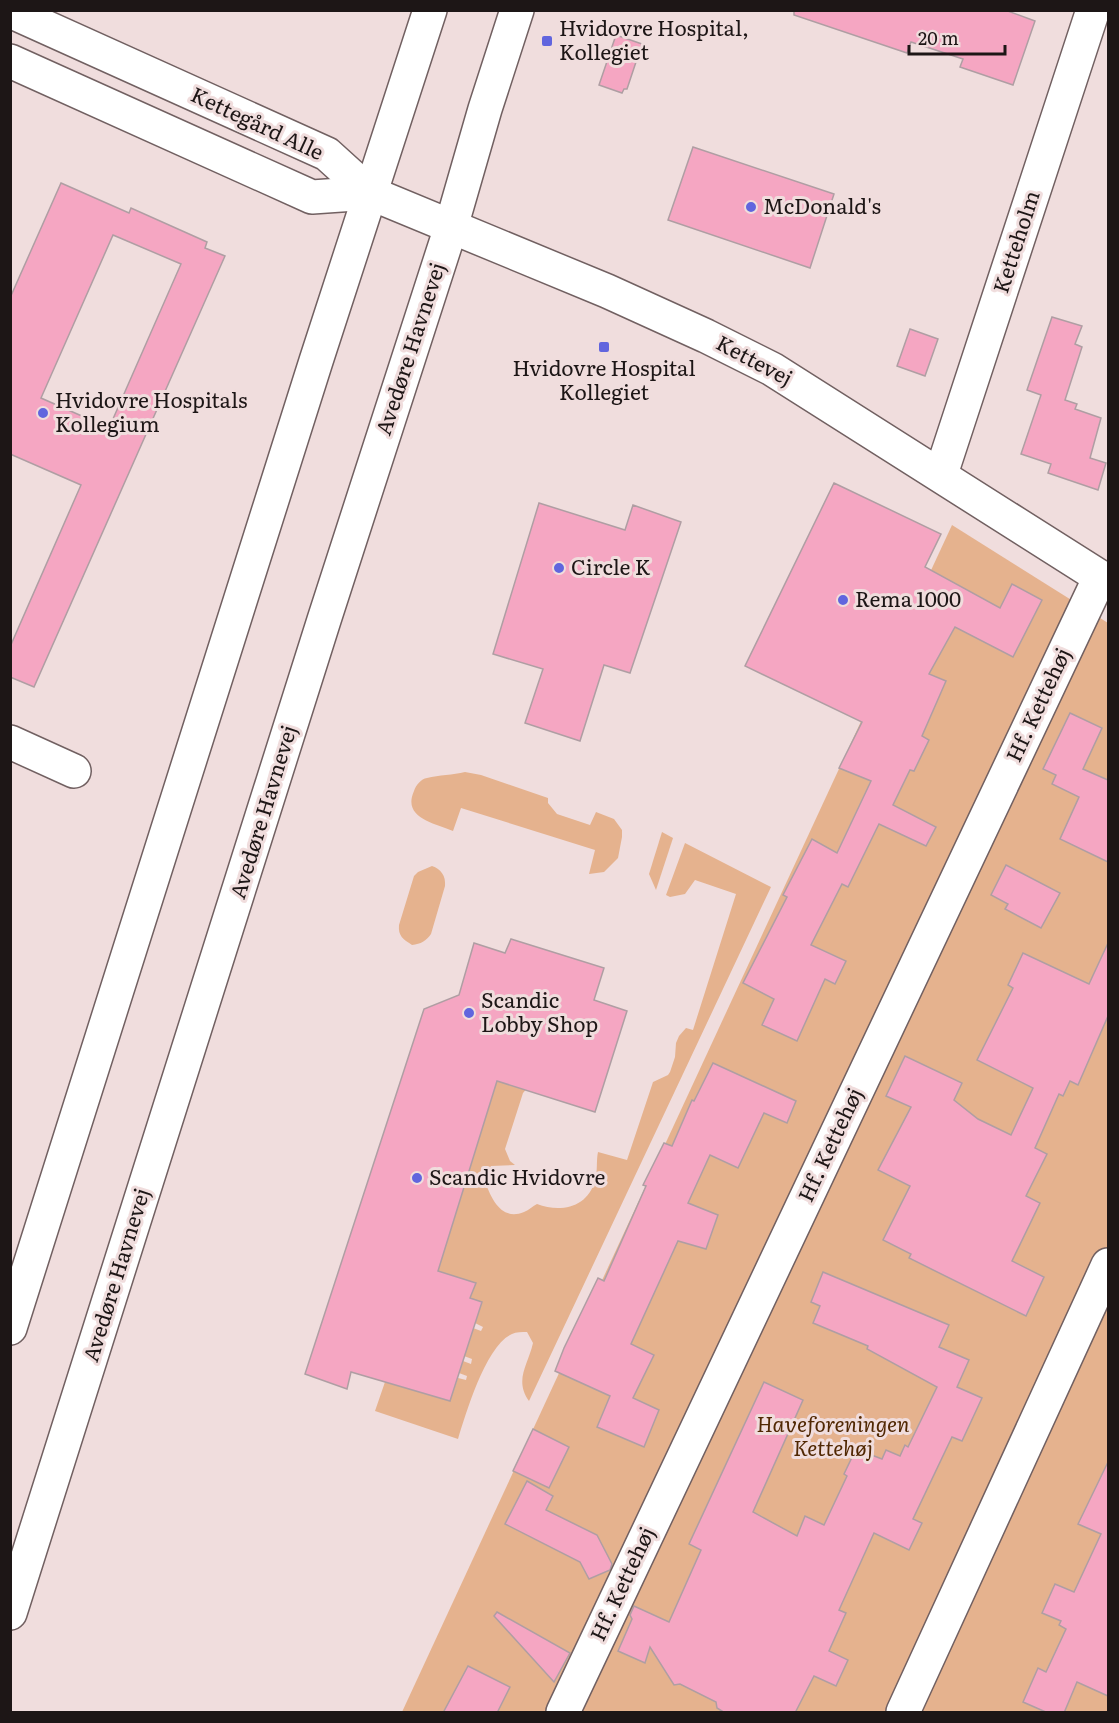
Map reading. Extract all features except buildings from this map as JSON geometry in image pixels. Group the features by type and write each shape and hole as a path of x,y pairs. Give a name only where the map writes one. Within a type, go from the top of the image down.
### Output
{"street":[{"path":"10,1328 305,395 430,10"},
{"name":"Avedøre Havnevej","path":"10,1613 324,620 451,227 517,10"},
{"name":"Ketteholm","path":"941,474 1094,10"},
{"name":"Kettegård Alle","path":"10,11 327,154 370,193"},
{"name":"Kettegård Alle","path":"10,62 312,197 370,193"},
{"name":"Kettevej","path":"370,193 607,291 762,364 941,474 1104,579"},
{"name":"Hf. Kettehøj","path":"562,1713 1104,579"},
{"path":"10,742 74,771"},
{"path":"903,1713 1108,1265"}],"green space":[{"name":"Haveforeningen Kettehøj","path":"952,525 1108,623 1108,1712 402,1712"},
{"path":"465,772 481,775 548,798 548,803 557,814 590,825 596,812 614,819 622,830 618,858 604,872 589,874 595,850 461,808 453,831 429,822 412,808 411,800 421,781"},
{"path":"662,832 673,838 656,890 649,874"},
{"path":"685,843 771,887 529,1401 522,1379 533,1343 527,1332 521,1332 512,1334 494,1351 478,1381 458,1439 375,1411 385,1382 450,1401 458,1378 466,1380 467,1376 459,1373 463,1361 471,1364 472,1359 464,1356 473,1328 481,1331 483,1327 475,1323 482,1302 470,1298 475,1283 398,1275 508,1045 529,1086 523,1093 505,1149 510,1161 515,1165 491,1166 486,1184 499,1207 510,1214 516,1214 537,1204 555,1208 572,1206 586,1197 591,1189 596,1177 598,1152 627,1160 653,1082 668,1075 675,1057 679,1036 686,1028 693,1030 736,894 695,880 685,894 670,897 666,895"},
{"path":"432,866 442,873 445,886 431,934 423,942 412,945 402,937 399,925 414,876"}],"place":[{"name":"Hvidovre Hospital, Kollegiet","path":"547,41"},
{"name":"McDonald's","path":"751,207"},
{"name":"Hvidovre Hospital Kollegiet","path":"604,347"},
{"name":"Hvidovre Hospitals Kollegium","path":"43,413"},
{"name":"Circle K","path":"559,568"},
{"name":"Rema 1000","path":"843,600"},
{"name":"Scandic Lobby Shop","path":"469,1013"},
{"name":"Scandic Hvidovre","path":"417,1178"}]}
